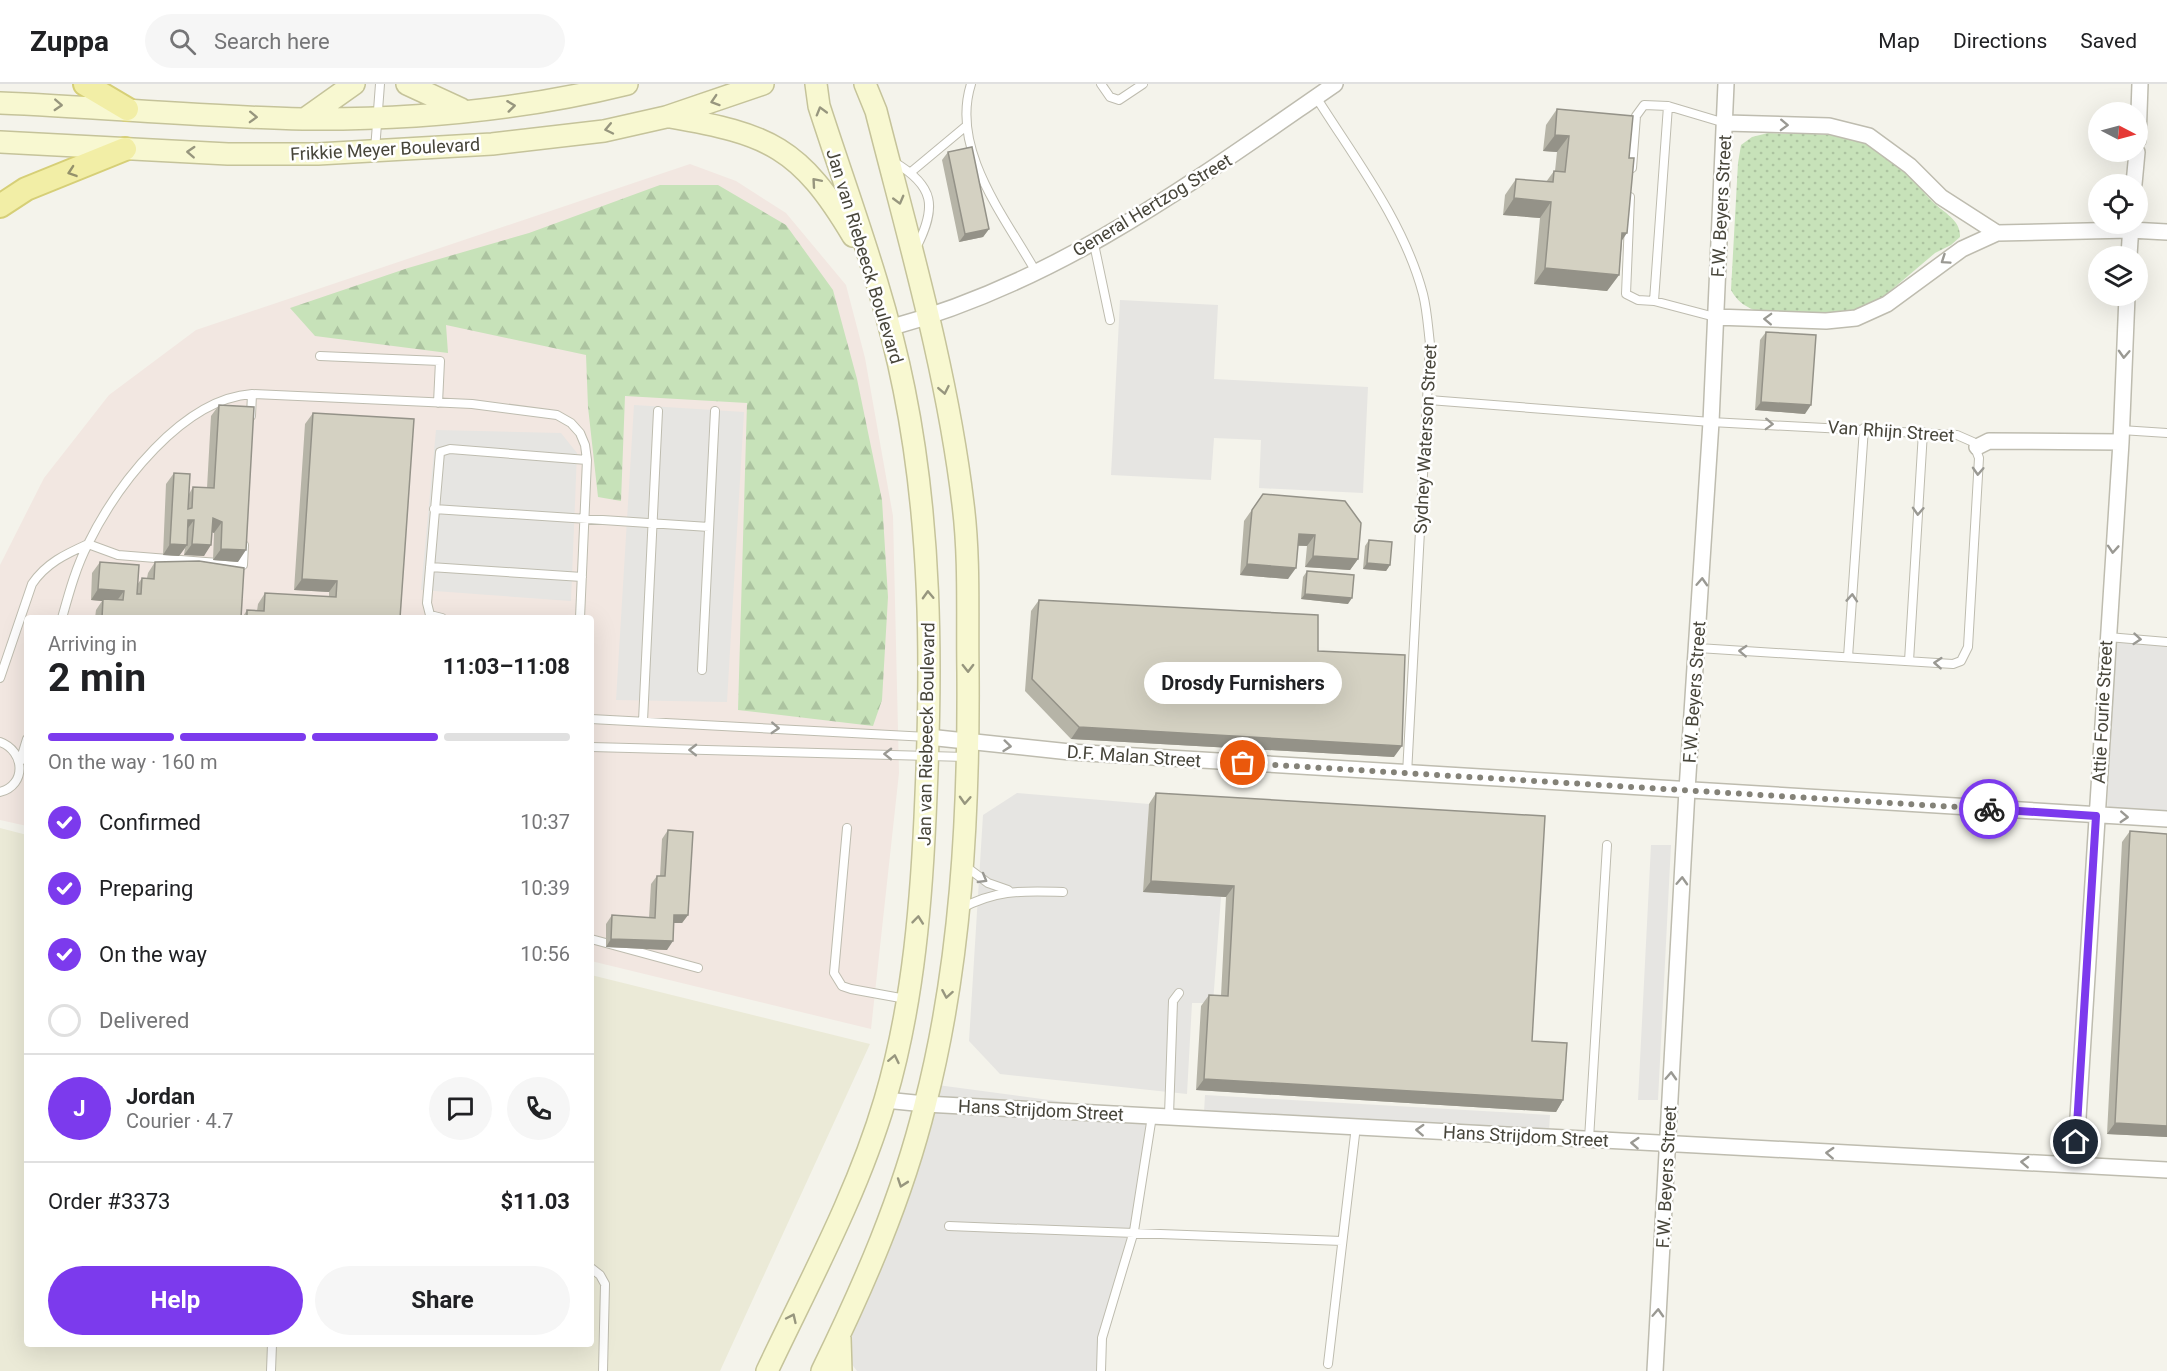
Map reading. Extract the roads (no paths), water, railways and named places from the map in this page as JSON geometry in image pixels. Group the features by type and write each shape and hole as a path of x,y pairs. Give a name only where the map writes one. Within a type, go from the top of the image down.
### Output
{"main road":[{"path":"85,84 127,109"},
{"path":"0,206 26,189 126,149"}],"street":[{"path":"306,119 354,84"},
{"path":"407,84 466,111"},
{"name":"Frikkie Meyer Boulevard","path":"0,103 306,119 376,117 466,111 581,96 627,84"},
{"name":"Frikkie Meyer Boulevard","path":"0,142 228,154 375,151 557,138 604,131 666,117 763,84"},
{"name":"Jan van Riebeeck Boulevard","path":"767,1371 843,1211 885,1100 906,999 918,921 928,746 928,610 924,527 908,409 890,328 819,106 816,84"},
{"path":"822,1371 878,1250 903,1180 925,1104 948,987 958,910 968,749 964,507 951,421 930,317 876,111 865,84"},
{"path":"876,111 879,84"},
{"name":"General Hertzog Street","path":"890,328 930,317 1036,272 1094,244 1229,160 1335,84"},
{"name":"F.W. Beyers Street","path":"1655,1371 1687,790 1711,422 1726,84"},
{"path":"2139,102 2140,84"},
{"path":"666,117 739,131 770,142 785,151 823,190 871,267"},
{"path":"1726,123 1829,126 1869,136 1910,166 1941,197 1997,233"},
{"path":"1715,317 1826,321 1856,318 1887,304 1962,249 1997,233 2088,229"},
{"path":"2148,229 2167,232"},
{"name":"Attie Fourie Street","path":"2075,1165 2106,637 2121,436 2127,306"},
{"path":"1977,447 1989,441 2121,436"},
{"name":"D.F. Malan Street","path":"928,746 1070,752 2167,819"},
{"name":"Hans Strijdom Street","path":"885,1100 1667,1145 2167,1170"},
{"path":"840,1335 841,1371"}],"lane":[{"path":"375,151 380,84"},
{"path":"971,84 965,103 965,127 972,153 986,186 1036,272"},
{"path":"1101,84 1110,97 1119,100 1143,84"},
{"name":"Sydney Waterson Street","path":"1316,98 1378,194 1412,262 1423,295 1431,344 1407,774"},
{"path":"1632,173 1636,116 1639,108 1650,104 1668,106 1726,123"},
{"path":"1654,301 1668,106"},
{"path":"911,172 965,127"},
{"path":"888,158 911,172 928,194 931,210 926,228 913,253"},
{"path":"1631,185 1624,288 1631,298 1654,301 1715,317"},
{"path":"1094,244 1110,320"},
{"path":"320,356 440,361 438,403"},
{"path":"250,428 252,394"},
{"path":"63,615 88,544 117,496 171,433 201,409 219,400 252,394 438,403 557,415 571,423 580,433 587,460 580,615"},
{"name":"Van Rhijn Street","path":"1429,400 1711,422 1923,432 1966,437 1977,447 1979,458 1966,655 1961,661 1953,664 1698,648"},
{"path":"643,721 658,411"},
{"path":"702,670 715,411"},
{"path":"1848,657 1864,428"},
{"path":"1909,661 1923,432"},
{"path":"2121,436 2167,433"},
{"path":"430,615 428,610 430,567 437,459 440,452 444,450 587,460"},
{"path":"434,509 709,527"},
{"path":"0,678 32,584 40,572 55,560 88,544 118,555 243,565 245,531"},
{"path":"430,567 582,577"},
{"path":"2106,637 2167,642"},
{"path":"594,719 643,721 928,746"},
{"path":"0,742 13,749 20,764"},
{"path":"594,747 928,746"},
{"path":"0,792 12,786 17,780 24,750"},
{"path":"847,828 834,973 842,986 906,999"},
{"path":"1589,1139 1607,845"},
{"path":"961,864 988,883 1008,890 1063,892"},
{"path":"958,910 1008,890"},
{"path":"594,940 698,968"},
{"path":"1168,1115 1173,1000 1179,993"},
{"path":"1101,1371 1102,1338 1134,1231 1153,1114"},
{"path":"1328,1364 1356,1126"},
{"path":"949,1226 1134,1231 1342,1241"},
{"path":"594,1270 605,1284 603,1371"},
{"path":"271,1371 272,1347"}],"place":[{"name":"Drosdy Furnishers","path":"1243,763"}]}
